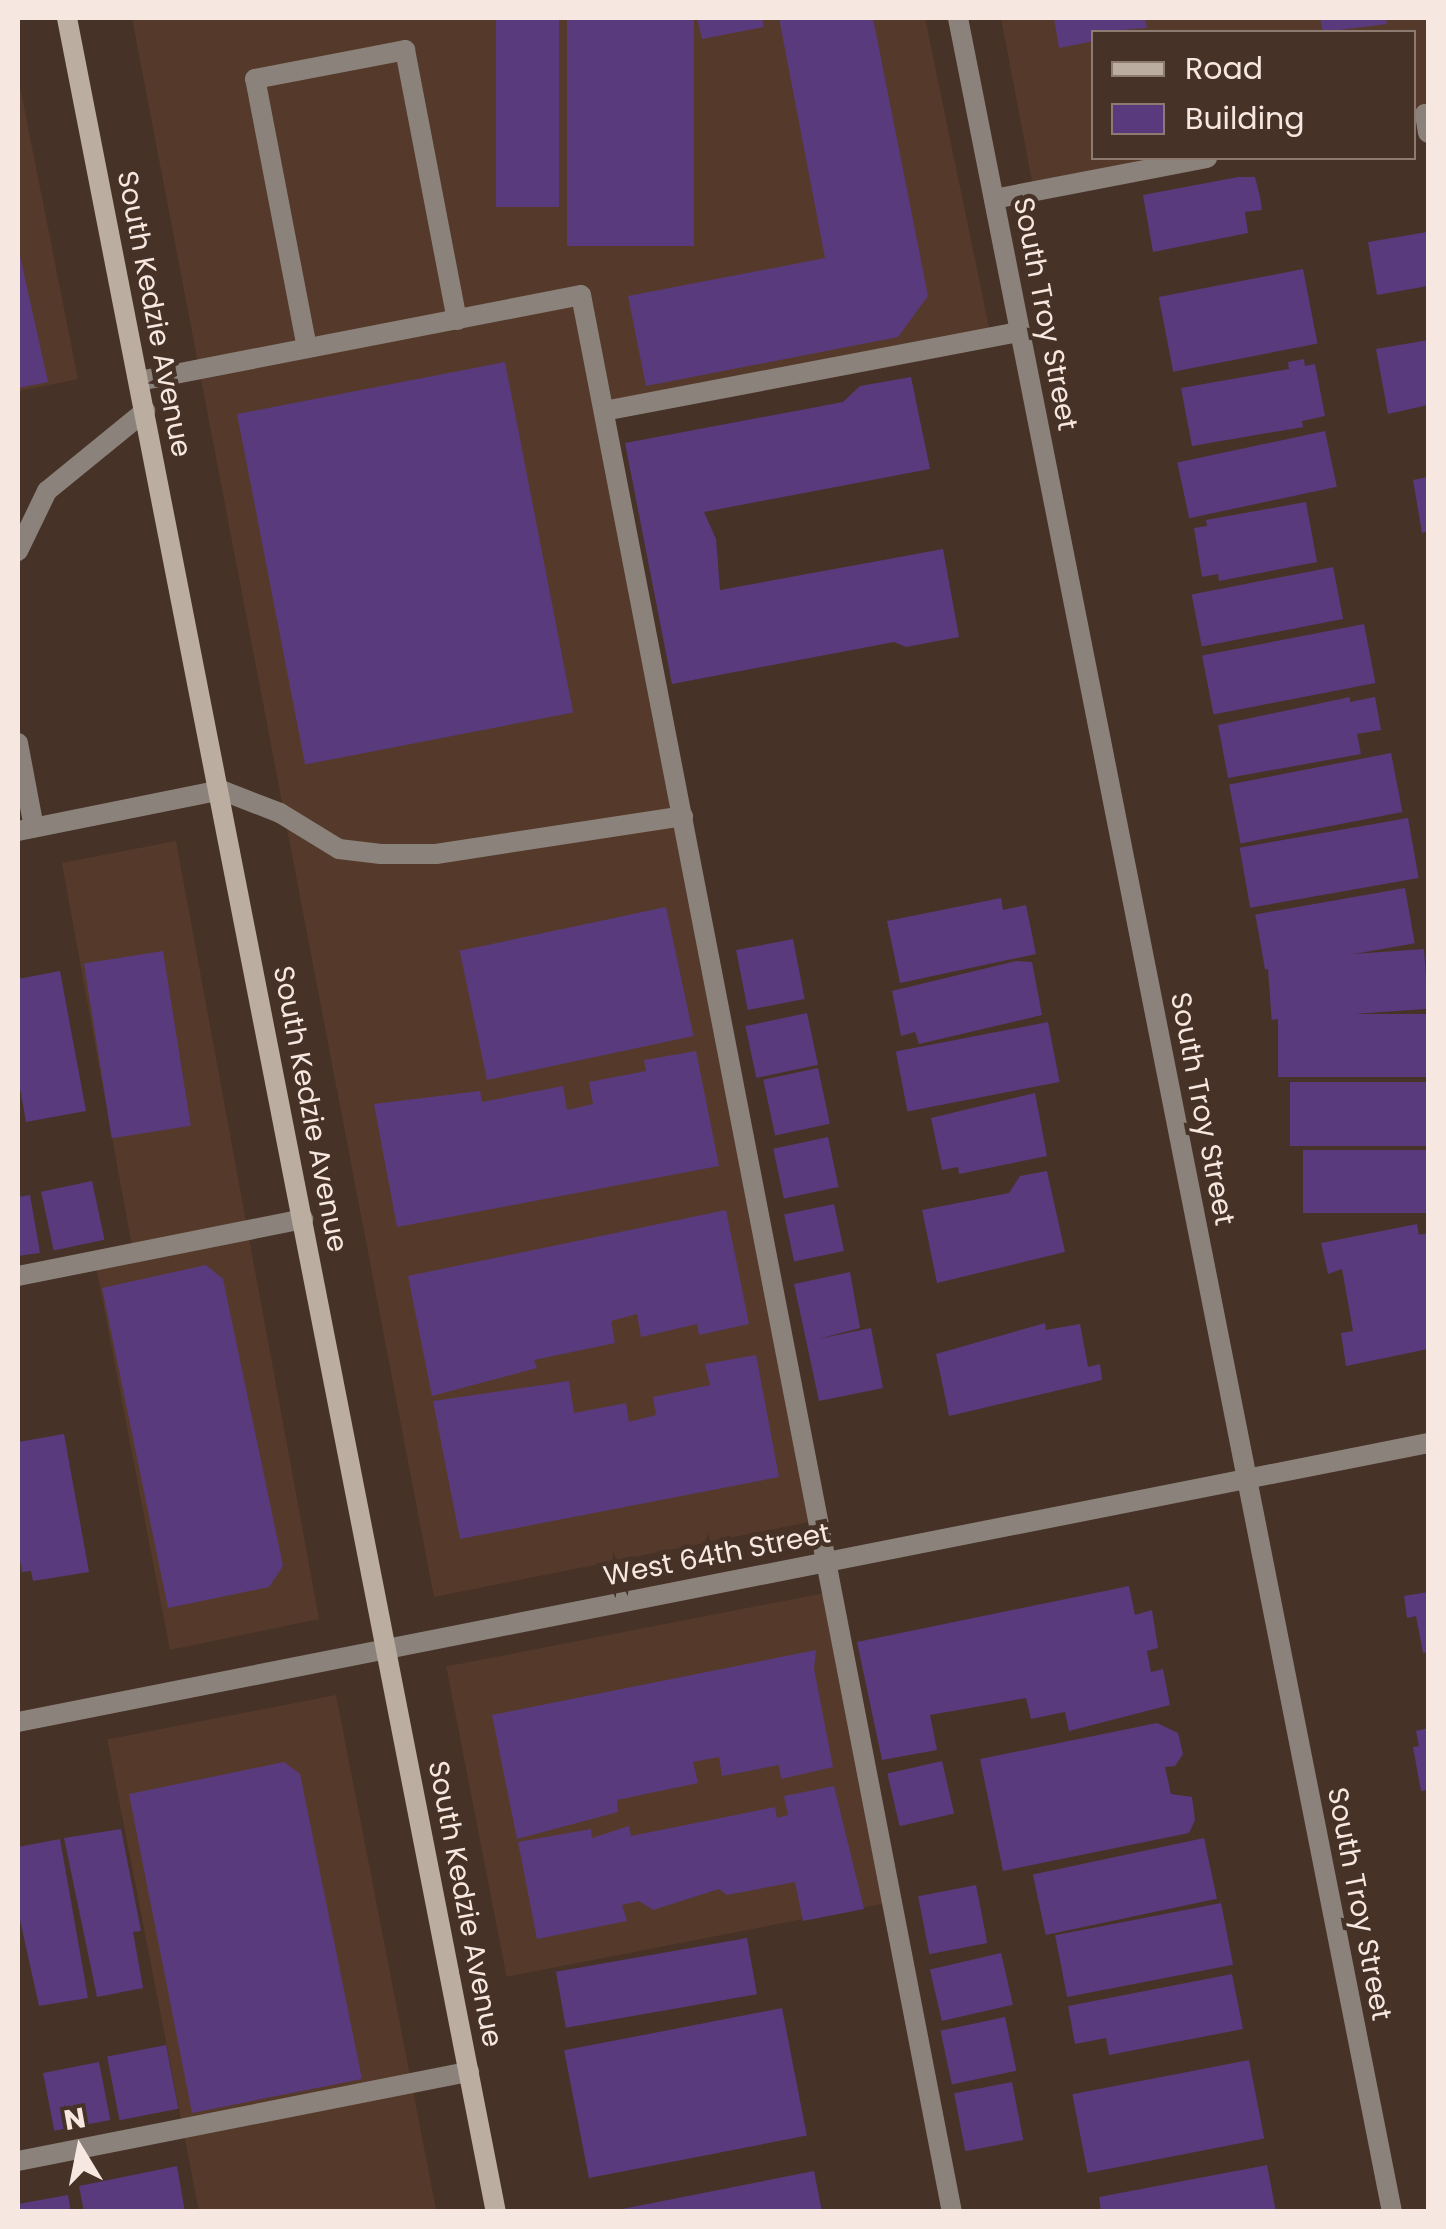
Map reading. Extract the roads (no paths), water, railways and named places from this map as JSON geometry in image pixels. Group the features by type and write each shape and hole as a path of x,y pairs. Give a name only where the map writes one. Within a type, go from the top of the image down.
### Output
{"main road":[{"name":"South Kedzie Avenue","path":"67,18 496,2212"}],"street":[{"name":"South Troy Street","path":"958,18 1392,2212"},
{"path":"307,348 255,79 405,50 457,320"},
{"path":"994,199 1197,160"},
{"path":"139,381 581,295 952,2212"},
{"path":"604,411 1020,332"},
{"path":"18,551 47,491 145,411"},
{"path":"18,742 26,830 220,790 280,813 339,848 381,854 436,854 682,816"},
{"path":"18,1276 304,1219"},
{"name":"West 64th Street","path":"18,1722 1428,1443"},
{"path":"18,2162 469,2072"}]}
